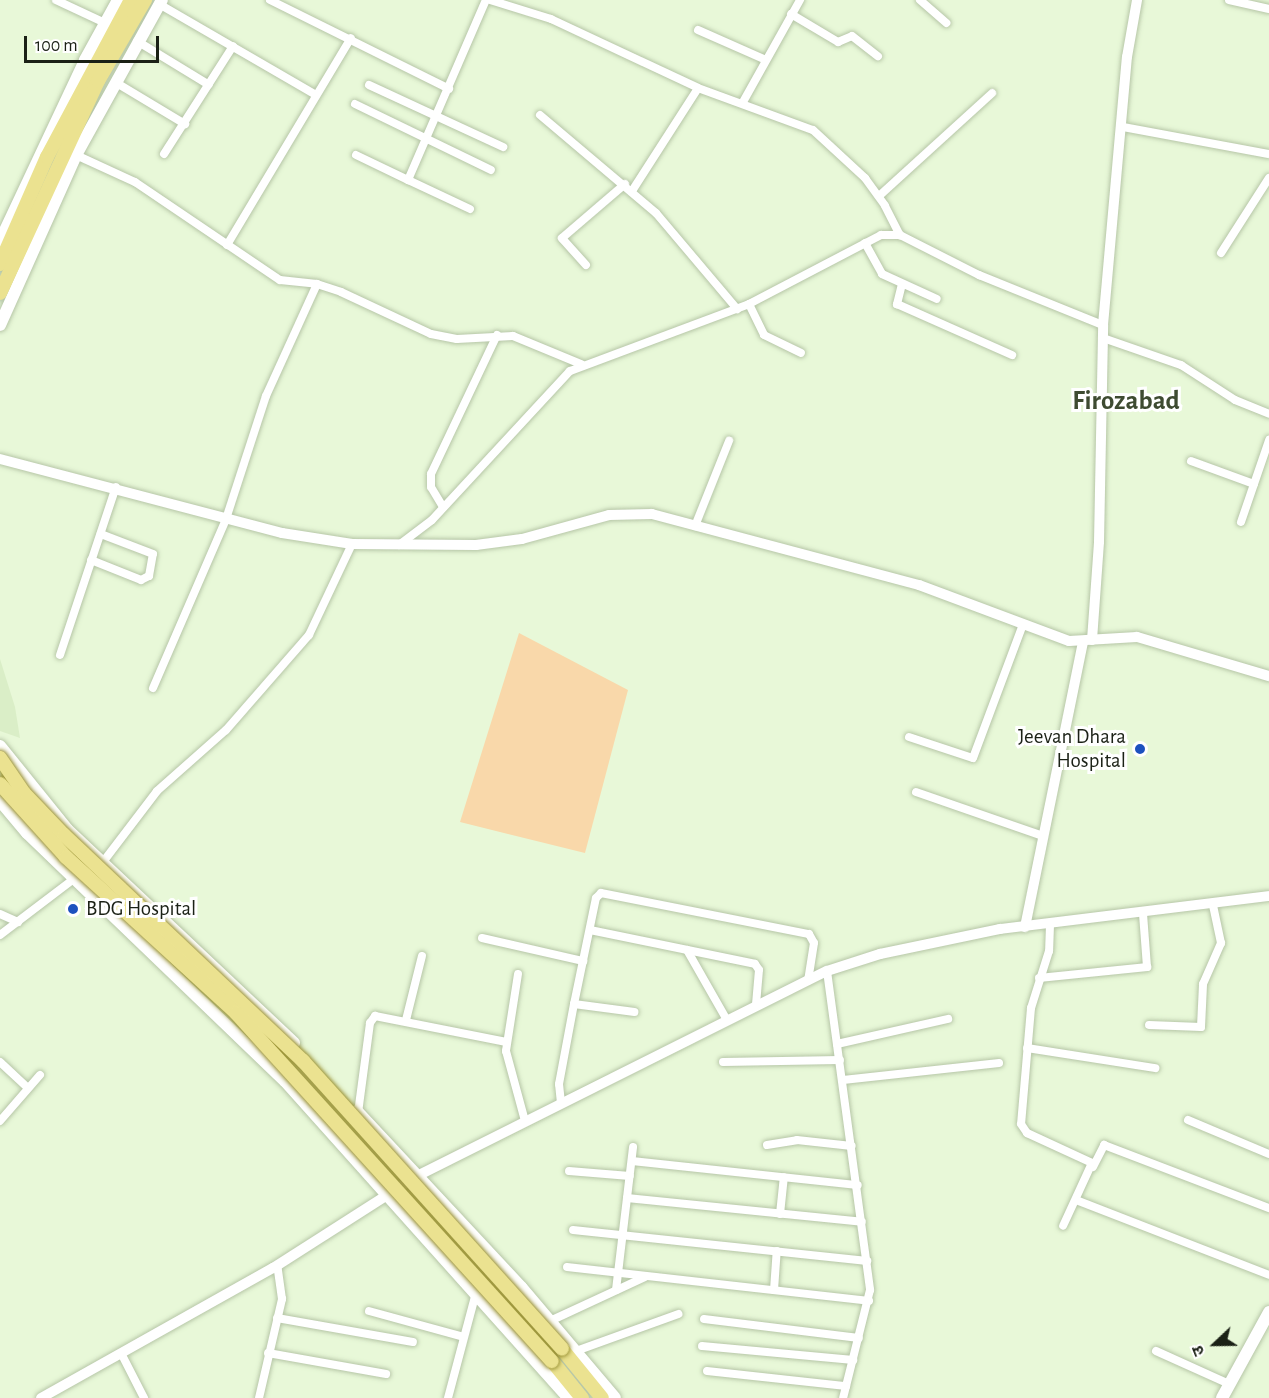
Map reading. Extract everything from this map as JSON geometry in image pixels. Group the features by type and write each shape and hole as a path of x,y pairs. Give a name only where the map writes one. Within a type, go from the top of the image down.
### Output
{"main road":[{"path":"10,245 105,23 118,0"},
{"path":"0,294 10,245 47,157 132,0"},
{"path":"0,264 98,81 145,0"},
{"path":"0,325 76,155 160,2"},
{"path":"0,746 67,829 239,990 417,1176 550,1321 602,1398"},
{"path":"0,758 24,793 64,836 303,1061 615,1398"},
{"path":"0,784 66,857 244,1021 552,1361 582,1398"},
{"path":"1,803 75,878 285,1081 568,1398"},
{"path":"1222,1398 1269,1312"}],"street":[{"path":"56,0 105,23"},
{"path":"270,0 351,38 449,89"},
{"path":"408,180 488,0 564,24 698,88 742,102 819,134 879,196 900,235"},
{"path":"742,102 800,0"},
{"path":"920,0 946,23"},
{"path":"1025,927 1043,836 1088,641 1099,542 1103,325 1123,126 1126,57 1137,0"},
{"path":"1229,0 1269,9"},
{"path":"160,2 316,95"},
{"path":"792,14 838,42 852,36 878,56"},
{"path":"698,30 766,60"},
{"path":"227,245 351,38"},
{"path":"137,41 210,85"},
{"path":"164,154 210,85 232,46"},
{"path":"115,82 185,124"},
{"path":"369,85 503,147"},
{"path":"632,191 698,88"},
{"path":"879,196 992,93"},
{"path":"355,104 491,170"},
{"path":"540,115 625,184 684,244 737,309"},
{"path":"1123,126 1269,154"},
{"path":"76,155 135,182 280,280 317,284 431,334 457,339 497,335 513,336 581,364"},
{"path":"356,155 470,209"},
{"path":"1221,253 1269,178"},
{"path":"586,265 562,238 625,184"},
{"path":"398,545 422,529 562,378 581,364 749,304 881,235 900,235 979,275 1103,325"},
{"path":"865,243 878,269 902,284 937,299"},
{"path":"153,688 226,519 266,396 317,284"},
{"path":"902,284 897,304 1012,355"},
{"path":"749,304 764,335 801,353"},
{"path":"443,507 431,487 431,474 497,335"},
{"path":"1103,338 1181,365 1235,400 1269,414"},
{"path":"1240,522 1269,440"},
{"path":"695,526 729,441"},
{"path":"0,459 116,487 226,519 352,544 503,542 624,512 652,514 883,575 1069,641 1137,637 1269,676"},
{"path":"1191,461 1254,484"},
{"path":"60,656 116,487"},
{"path":"91,560 141,580 149,576 153,554 101,534"},
{"path":"103,862 157,791 226,729 309,635 352,544"},
{"path":"909,737 973,758 1023,624"},
{"path":"916,792 1043,836"},
{"path":"0,935 75,878"},
{"path":"561,1103 559,1084 574,1004 596,898 603,892 808,934 814,943 808,981"},
{"path":"41,1398 277,1265 417,1176 827,971 880,954 978,933 1143,914 1269,896"},
{"path":"1149,1025 1201,1027 1203,984 1221,944 1212,904"},
{"path":"0,914 18,922"},
{"path":"1039,978 1147,968 1143,914"},
{"path":"1050,925 1049,951 1031,1008 1023,1131 1089,1161 1092,1167"},
{"path":"590,930 758,967 756,1006"},
{"path":"482,938 583,961"},
{"path":"687,950 727,1020"},
{"path":"406,1020 422,956"},
{"path":"827,971 858,1185 869,1301 843,1398"},
{"path":"518,974 506,1042 510,1075 525,1121"},
{"path":"574,1004 634,1012"},
{"path":"358,1113 371,1018 380,1015 506,1042"},
{"path":"837,1044 948,1019"},
{"path":"1027,1048 1155,1068"},
{"path":"723,1062 840,1059"},
{"path":"0,1062 28,1088"},
{"path":"843,1080 999,1063"},
{"path":"0,1121 40,1075"},
{"path":"1188,1120 1269,1154"},
{"path":"767,1145 791,1139 852,1146"},
{"path":"1063,1226 1092,1167 1106,1145 1269,1208"},
{"path":"616,1290 633,1147"},
{"path":"632,1161 858,1185"},
{"path":"569,1171 630,1176"},
{"path":"780,1214 784,1177"},
{"path":"627,1198 862,1222"},
{"path":"1076,1200 1269,1275"},
{"path":"573,1230 867,1261"},
{"path":"774,1290 777,1251"},
{"path":"259,1398 282,1293 277,1265"},
{"path":"567,1267 869,1301"},
{"path":"550,1321 648,1276"},
{"path":"448,1398 476,1293"},
{"path":"369,1311 464,1337"},
{"path":"569,1350 678,1314"},
{"path":"277,1318 413,1342"},
{"path":"704,1319 860,1338"},
{"path":"702,1346 853,1360"},
{"path":"1156,1351 1230,1384"},
{"path":"122,1353 144,1398"},
{"path":"268,1353 386,1374"},
{"path":"707,1371 846,1386"}],"shaded area":[{"path":"519,633 628,690 585,853 460,822"},
{"path":"0,659 15,707 20,738 0,731"}],"place":[{"name":"Jeevan Dhara Hospital","path":"1140,749"},
{"name":"BDG Hospital","path":"73,909"}],"district":[{"name":"Firozabad","path":"1126,401"}]}
